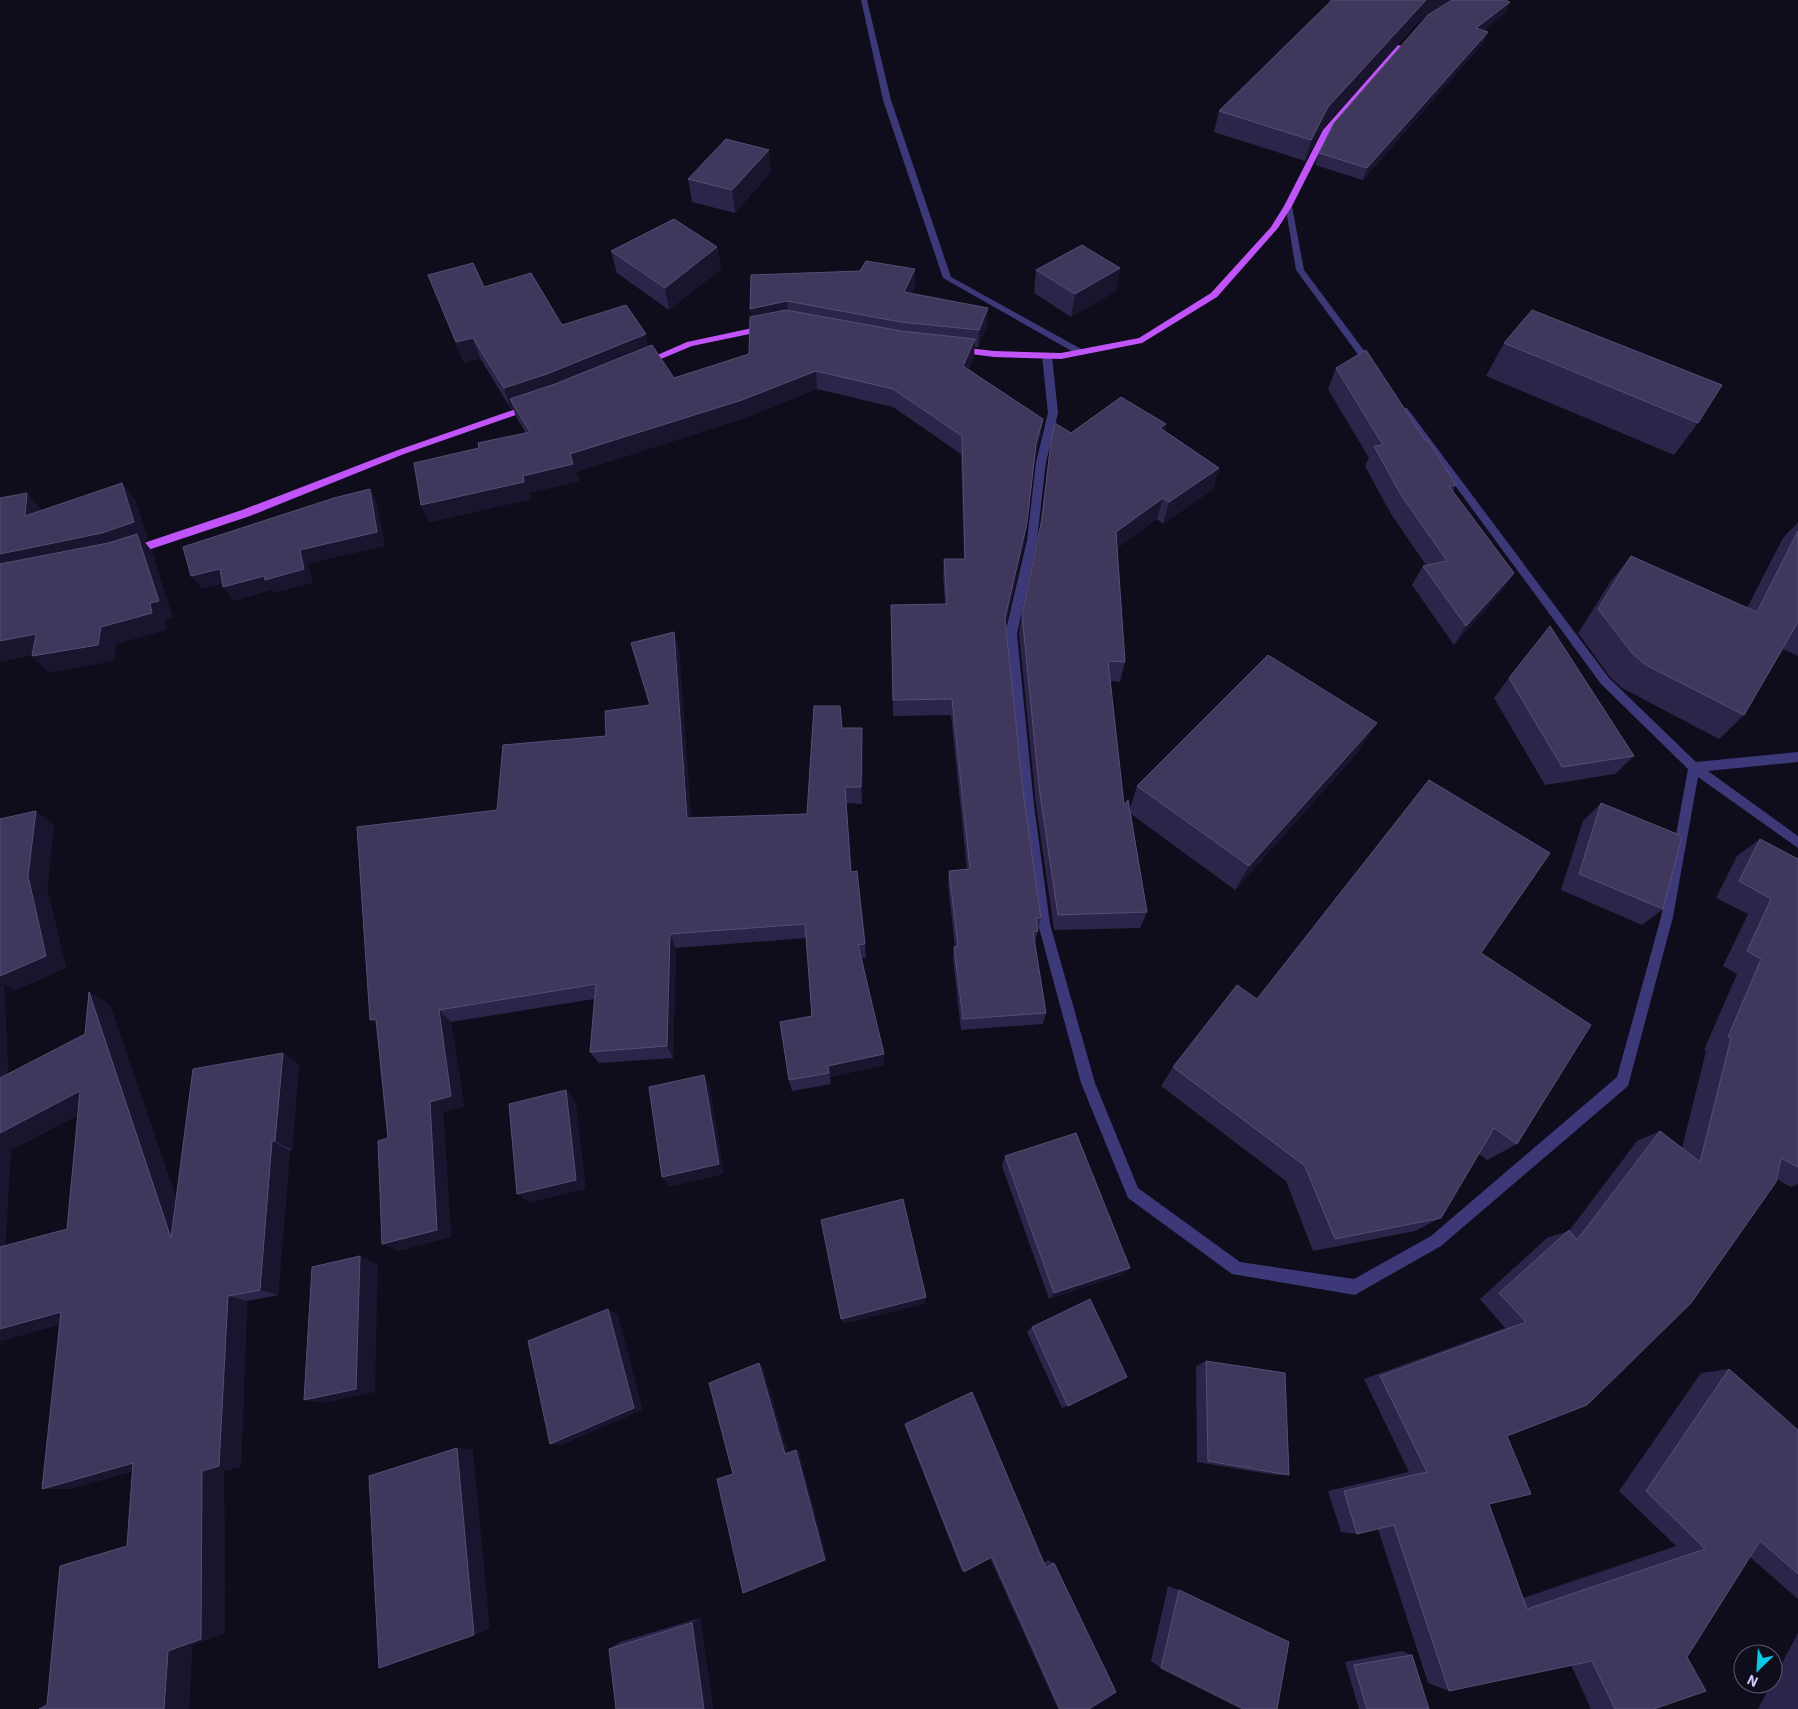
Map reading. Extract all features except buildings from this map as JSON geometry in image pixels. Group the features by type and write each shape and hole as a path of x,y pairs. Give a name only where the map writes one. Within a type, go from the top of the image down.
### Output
{"main road":[{"path":"948,349 994,354 1060,356 1142,340 1214,295 1274,228 1288,206 1326,132 1409,38"},
{"path":"637,366 690,344 779,325"},
{"path":"127,553 246,513 401,452 539,404"}],"street":[{"path":"864,0 887,100 947,278 1080,352"},
{"path":"1288,206 1300,270 1376,372"},
{"path":"1047,356 1053,413 1041,462 1032,540 1010,634 1028,805 1044,924 1088,1083 1133,1193 1236,1268 1355,1287 1436,1241 1623,1081 1667,917 1694,767"},
{"path":"1400,404 1605,681 1694,767 1798,843"},
{"path":"1694,767 1798,757"}]}
